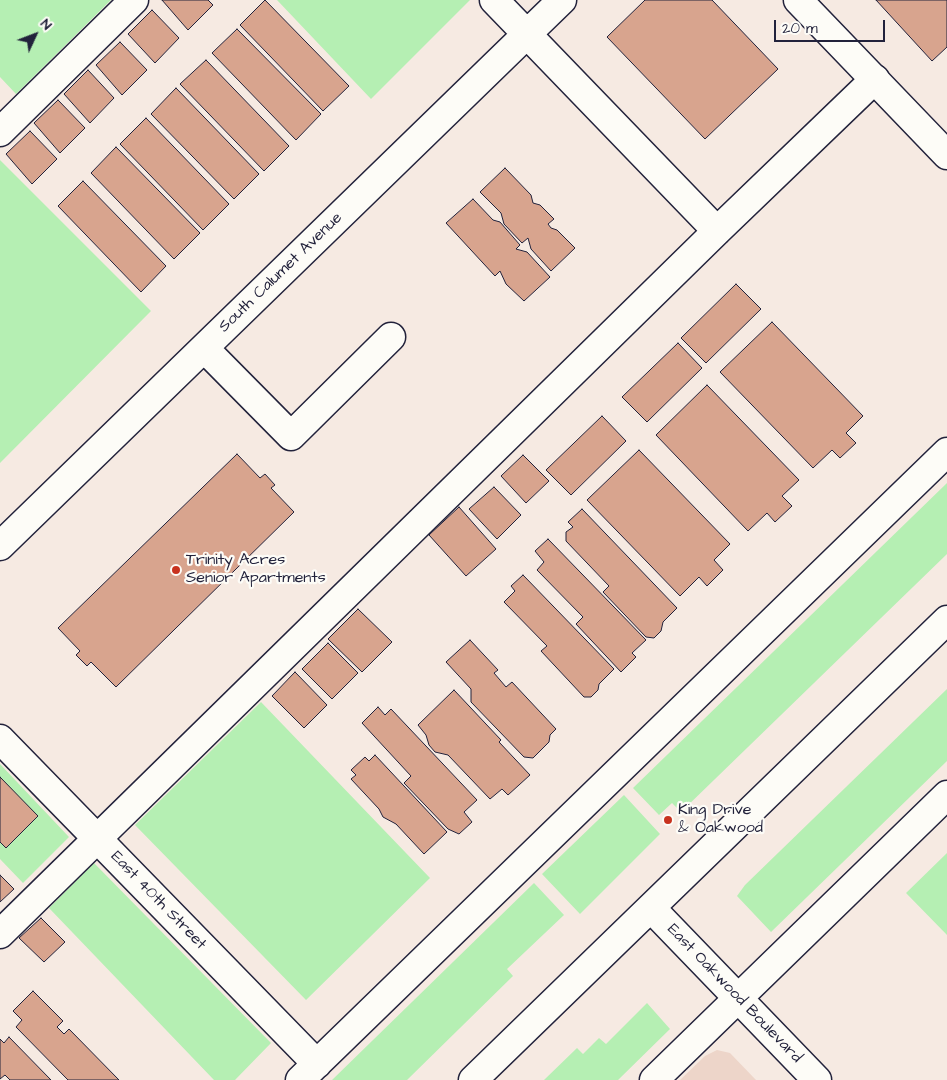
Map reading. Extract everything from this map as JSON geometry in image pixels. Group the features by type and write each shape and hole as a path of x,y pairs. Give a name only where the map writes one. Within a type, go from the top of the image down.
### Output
{"street":[{"path":"0,132 134,0"},
{"path":"494,0 717,231"},
{"name":"South Calumet Avenue","path":"0,546 562,0"},
{"path":"798,0 947,155"},
{"path":"0,934 717,231 875,79"},
{"path":"204,348 292,436 391,337"},
{"path":"308,1072 947,452"},
{"path":"473,1080 947,620"},
{"name":"East 40th Street","path":"0,739 97,839 308,1072"},
{"path":"654,1080 947,795"},
{"name":"East Oakwood Boulevard","path":"651,908 818,1080"}],"shaded area":[{"path":"717,1050 730,1053 756,1080 680,1080 705,1056"}],"green space":[{"path":"0,0 111,0 16,94 0,77"},
{"path":"277,0 470,0 371,99"},
{"path":"0,160 151,311 0,463"},
{"path":"947,483 947,554 681,812 672,803 659,815 633,788"},
{"path":"947,689 947,761 771,932 737,896 745,885"},
{"path":"261,702 430,878 306,1000 135,825"},
{"path":"0,764 69,837 23,883 0,859"},
{"path":"624,795 660,834 580,914 542,874"},
{"path":"947,853 947,935 906,893"},
{"path":"94,863 271,1043 235,1080 214,1080 49,908"},
{"path":"534,883 564,915 507,969 513,976 407,1080 332,1080"},
{"path":"647,1003 670,1029 618,1080 544,1080 577,1048 583,1054 599,1038 606,1044"}],"building":[{"path":"162,0 208,0 213,5 188,30"},
{"path":"265,0 349,86 323,111 240,25"},
{"path":"645,0 712,0 778,69 705,139 607,37"},
{"path":"876,0 947,0 947,47 932,61"},
{"path":"152,10 179,38 155,63 128,34"},
{"path":"237,29 321,114 296,140 212,53"},
{"path":"120,42 147,70 122,95 96,65"},
{"path":"206,60 289,146 264,171 180,84"},
{"path":"88,70 114,98 90,123 64,94"},
{"path":"176,88 259,174 234,199 151,114"},
{"path":"58,100 85,128 60,153 34,123"},
{"path":"146,118 229,204 203,230 120,144"},
{"path":"30,131 57,159 32,184 6,154"},
{"path":"116,147 200,233 174,259 91,173"},
{"path":"505,168 531,195 533,203 540,205 554,219 548,224 551,228 557,230 575,248 551,271 531,249 528,238 522,243 504,224 501,213 480,192"},
{"path":"83,181 166,266 141,292 58,206"},
{"path":"473,199 493,220 500,222 520,245 516,249 527,252 550,277 524,301 506,284 500,271 495,276 446,223"},
{"path":"736,284 761,309 706,363 681,338"},
{"path":"772,322 863,416 846,433 856,443 840,458 832,450 813,468 720,372"},
{"path":"678,343 702,368 647,422 622,397"},
{"path":"707,385 799,480 782,496 792,506 775,522 767,513 748,531 656,435"},
{"path":"602,416 626,441 571,495 546,470"},
{"path":"639,450 730,544 714,560 723,570 707,586 699,577 680,596 587,500"},
{"name":"Trinity Acres Senior Apartments","path":"237,454 260,478 265,474 275,485 271,488 294,512 116,687 91,662 87,666 76,655 80,651 58,628"},
{"path":"523,455 549,481 526,503 501,476"},
{"path":"494,487 521,515 497,539 469,509"},
{"path":"459,507 496,549 466,576 429,535"},
{"path":"582,509 677,608 663,622 661,631 654,638 646,637 603,592 609,586 566,541 566,532 573,527 568,522"},
{"path":"548,539 646,640 632,653 636,657 621,672 576,624 583,617 537,570 544,562 535,551"},
{"path":"523,575 614,669 599,684 598,690 591,697 584,697 541,651 547,646 504,602 515,591 511,586"},
{"path":"358,609 392,642 362,672 328,639"},
{"path":"470,640 498,670 494,673 506,687 512,682 556,729 550,735 549,742 533,758 524,757 471,702 471,689 446,662"},
{"path":"328,643 358,673 332,699 302,669"},
{"path":"295,672 327,705 304,728 272,696"},
{"path":"454,690 501,740 499,742 530,775 508,795 502,789 490,799 448,755 435,752 418,725"},
{"path":"378,707 385,715 391,709 477,800 464,812 472,822 459,834 448,829 404,783 411,776 362,723"},
{"path":"375,755 447,832 424,854 396,824 383,817 379,809 351,779 356,775 351,770 365,757 369,761"},
{"path":"0,777 38,816 6,848 0,842"},
{"path":"0,875 14,889 0,902"},
{"path":"41,918 65,942 44,962 19,938"},
{"path":"33,991 63,1021 57,1027 64,1034 69,1029 119,1080 68,1080 16,1027 22,1020 13,1011"},
{"path":"9,1037 51,1080 10,1080 5,1075 0,1079 0,1039 4,1043"}],"place":[{"name":"Trinity Acres Senior Apartments","path":"176,570"},
{"name":"King Drive & Oakwood","path":"668,820"}]}
